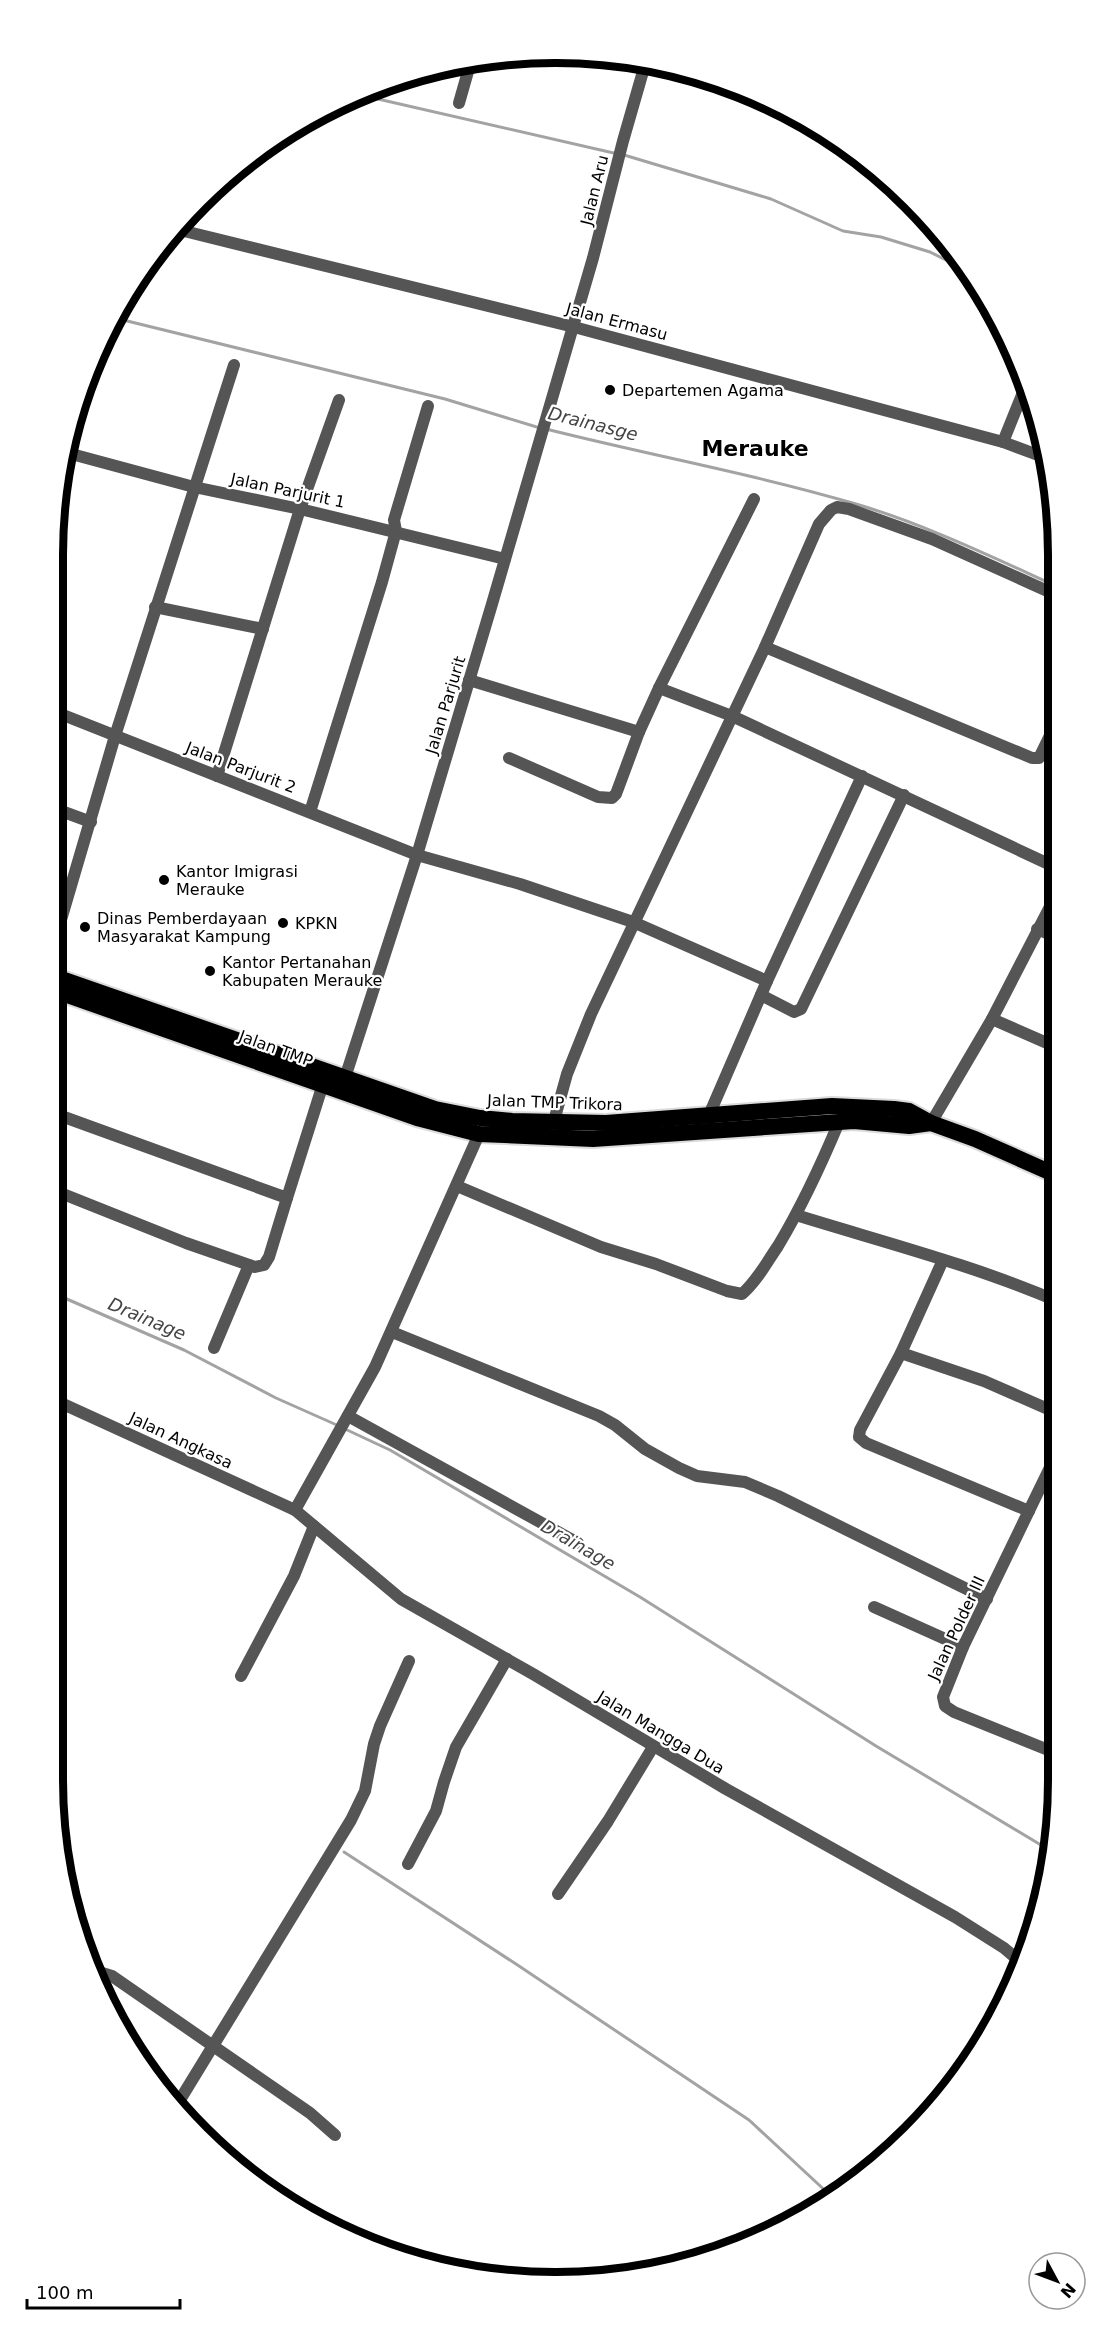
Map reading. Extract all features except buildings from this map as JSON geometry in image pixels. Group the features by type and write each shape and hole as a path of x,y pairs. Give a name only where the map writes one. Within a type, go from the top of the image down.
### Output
{"highway":[{"name":"Jalan TMP Trikora","path":"63,980 343,1084 417,1118 479,1134 593,1139 854,1121 909,1126 931,1124"},
{"name":"Jalan TMP","path":"63,994 323,1084 343,1084"},
{"name":"Jalan TMP Trikora","path":"343,1084 435,1109 480,1118 606,1123 832,1106 909,1111 931,1124 975,1139 1048,1171"}],"street":[{"path":"459,103 468,71"},
{"name":"Jalan Aru","path":"574,327 643,71"},
{"name":"Jalan Ermasu","path":"185,231 574,327 1003,441 1038,455"},
{"name":"Jalan Parjurit","path":"343,1084 417,855 574,327"},
{"path":"63,912 155,607 234,365"},
{"path":"1003,441 1022,396"},
{"path":"217,776 300,509 339,400"},
{"path":"310,812 396,531 394,520 428,406"},
{"name":"Jalan Parjurit 1","path":"73,454 194,487 396,531 505,559"},
{"path":"509,758 598,797 612,798 616,794 639,732 659,688 754,499"},
{"path":"554,1121 579,1042 633,922 765,647 819,524 831,510 837,507 849,509 932,539 1048,591"},
{"path":"155,607 263,629"},
{"path":"765,647 1032,758 1039,758 1048,739"},
{"path":"470,680 639,732"},
{"path":"659,688 732,716 1048,864"},
{"name":"Jalan Parjurit 2","path":"63,715 417,855 520,884 633,922 767,981"},
{"path":"702,1131 767,981 862,776"},
{"path":"761,995 794,1012 801,1009 904,795"},
{"path":"63,812 91,822"},
{"path":"931,1124 992,1019 1048,910"},
{"path":"1038,929 1048,933"},
{"path":"992,1019 1048,1044"},
{"path":"63,1194 249,1265 255,1267 264,1265 269,1257 323,1084"},
{"path":"63,1117 287,1198"},
{"path":"457,1186 601,1247 656,1264 735,1294 742,1294 749,1287 796,1215 818,1173 839,1122"},
{"path":"295,1510 347,1419 392,1332 479,1134"},
{"path":"796,1215 943,1260 1048,1297"},
{"path":"943,1260 901,1353 860,1430 859,1437 866,1443 1029,1511"},
{"path":"214,1348 249,1265"},
{"path":"392,1332 599,1416 615,1425 645,1449 697,1476 745,1482 778,1496 987,1599"},
{"path":"901,1353 984,1381 1048,1409"},
{"name":"Jalan Angkasa","path":"63,1404 295,1510"},
{"path":"347,1419 578,1543"},
{"name":"Jalan Polder III","path":"1048,1472 963,1647 943,1697 945,1706 954,1712 1048,1750"},
{"name":"Jalan Mangga Dua","path":"295,1510 401,1599 507,1659 653,1747 955,1917 1015,1957"},
{"path":"241,1676 285,1594 314,1526"},
{"path":"874,1606 963,1647"},
{"path":"408,1864 436,1811 456,1747 507,1659"},
{"path":"181,2099 351,1820 365,1791 377,1735 409,1661"},
{"path":"558,1894 608,1821 653,1747"},
{"path":"102,1973 112,1976 310,2113 336,2134"}],"waterway":[{"path":"373,98 618,154"},
{"path":"624,155 771,199 843,231 881,237 930,252 951,262"},
{"name":"Drainasge","path":"123,320 445,399 540,428"},
{"name":"Drainasge","path":"546,429 779,483 856,504 932,531 1048,582"},
{"name":"Drainage","path":"63,1297 184,1350 276,1398 339,1426"},
{"name":"Drainage","path":"345,1429 390,1450 640,1597 876,1746 1044,1847"},
{"path":"344,1852 749,2120 826,2191"}],"place":[{"name":"Departemen Agama","path":"610,390"},
{"name":"Kantor Imigrasi Merauke","path":"164,880"},
{"name":"KPKN","path":"283,923"},
{"name":"Dinas Pemberdayaan Masyarakat Kampung","path":"85,927"},
{"name":"Kantor Pertanahan Kabupaten Merauke","path":"210,971"}],"district":[{"name":"Merauke","path":"755,448"}]}
